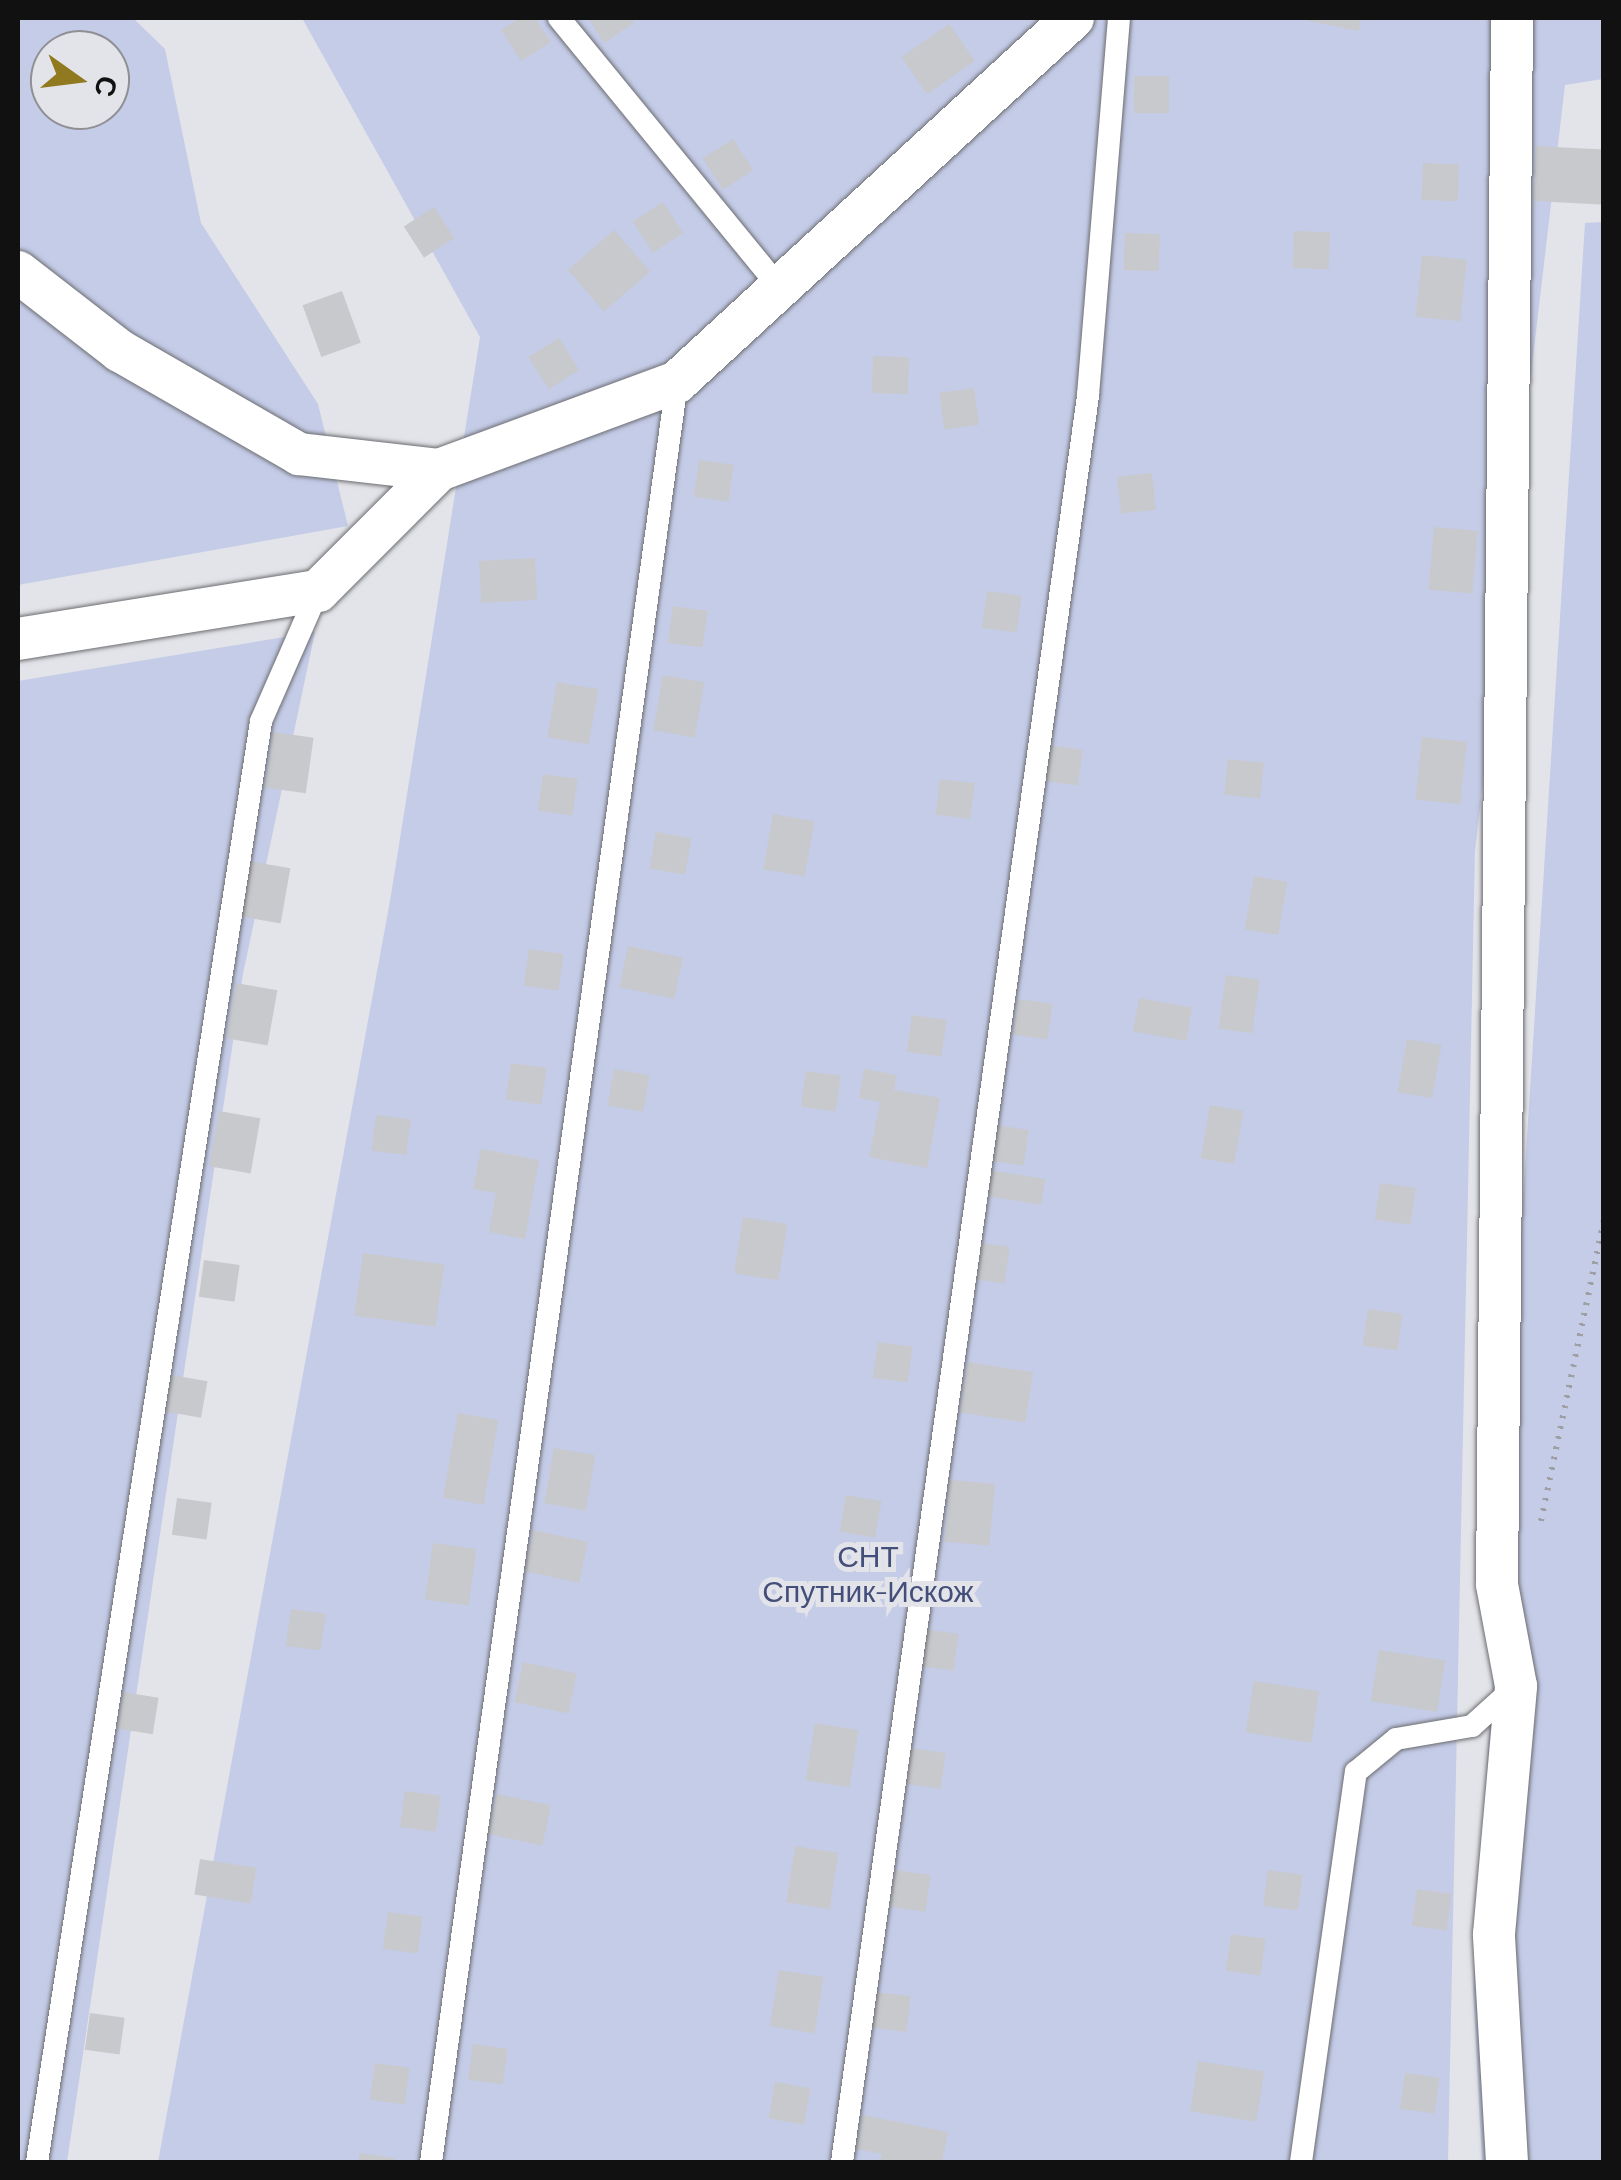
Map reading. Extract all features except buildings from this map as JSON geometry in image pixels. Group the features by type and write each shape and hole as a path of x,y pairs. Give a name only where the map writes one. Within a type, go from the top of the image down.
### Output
{"street":[{"path":"18,639 318,591 439,470 677,382 776,283 1073,18"},
{"path":"1507,2162 1494,1934 1516,1686 1497,1584 1512,18"},
{"path":"18,272 120,352 300,454 439,470"}],"lane":[{"path":"558,18 776,283"},
{"path":"842,2162 1088,395 1119,18"},
{"path":"432,2162 677,382"},
{"path":"37,2162 261,722 318,591"},
{"path":"1301,2162 1356,1772 1396,1738 1472,1726 1516,1686"}],"path":[{"path":"1540,1528 1604,1219"}],"green space":[{"path":"18,18 133,18 165,49 201,223 318,404 348,526 18,585"},
{"name":"СНТ Спутник-Искож","path":"302,18 1603,18 1603,79 1565,85 1475,851 1448,2162 158,2162 390,901 480,337"},
{"path":"1603,222 1603,2162 1482,2162 1473,1988 1585,223"},
{"path":"315,632 243,974 67,2162 18,2162 18,681"}]}
